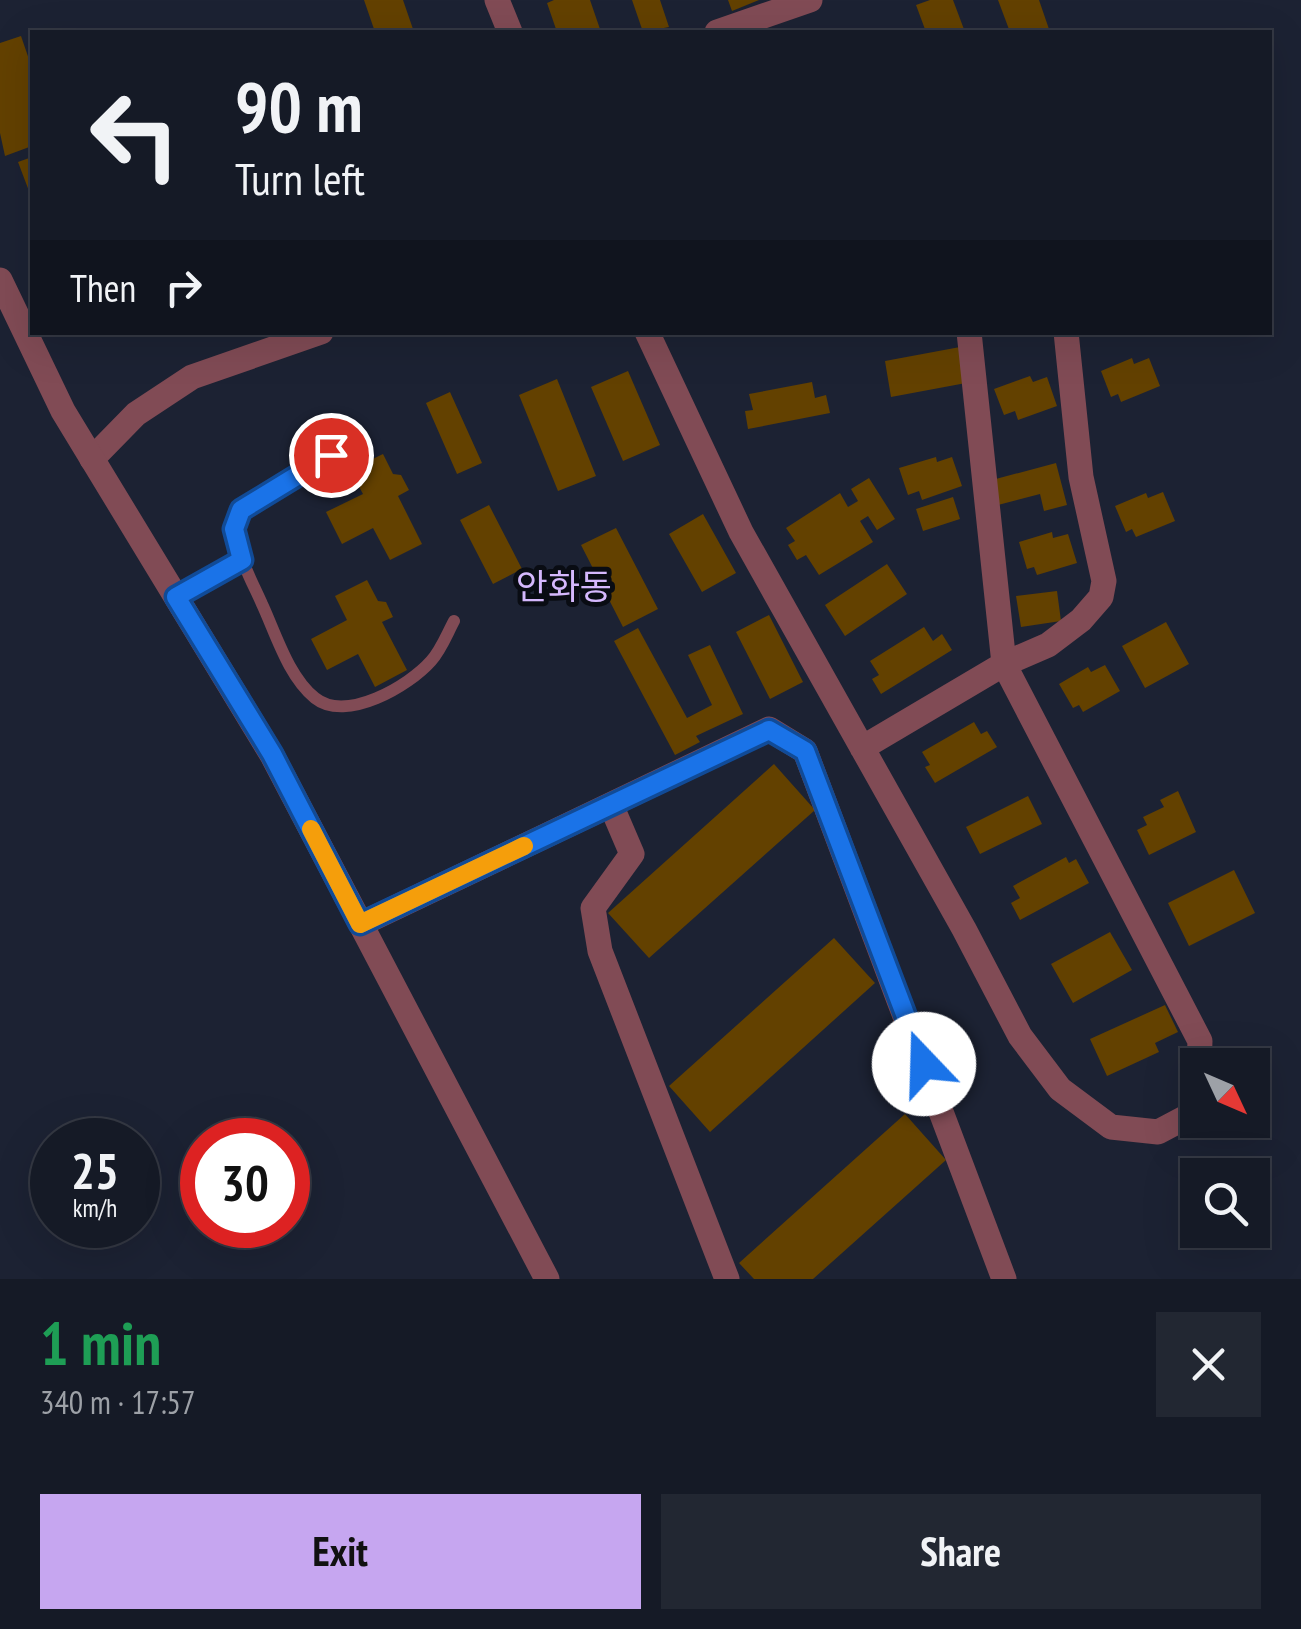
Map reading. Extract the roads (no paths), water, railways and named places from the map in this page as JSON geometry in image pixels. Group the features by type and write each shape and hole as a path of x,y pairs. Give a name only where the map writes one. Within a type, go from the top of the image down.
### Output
{"street":[{"path":"497,0 509,30"},
{"path":"723,30 810,0"},
{"path":"0,280 63,411 272,754 546,1279"},
{"path":"92,458 136,414 192,378 313,335"},
{"path":"648,335 741,532 1020,1036 1060,1090 1112,1127 1158,1132 1180,1120"},
{"path":"969,335 1004,664 1200,1048"},
{"path":"862,748 1004,664 1048,645 1081,620 1100,597 1104,581 1081,477 1066,335"},
{"path":"360,924 769,730 805,751 1004,1279"},
{"path":"612,804 632,854 593,908 600,950 727,1279"}],"lane":[{"path":"361,437 241,510 234,529 242,560 292,669 316,700 344,707 373,700 414,679 434,658 454,621"},
{"path":"176,597 242,560"}],"district":[{"name":"안화동","path":"564,586"}]}
